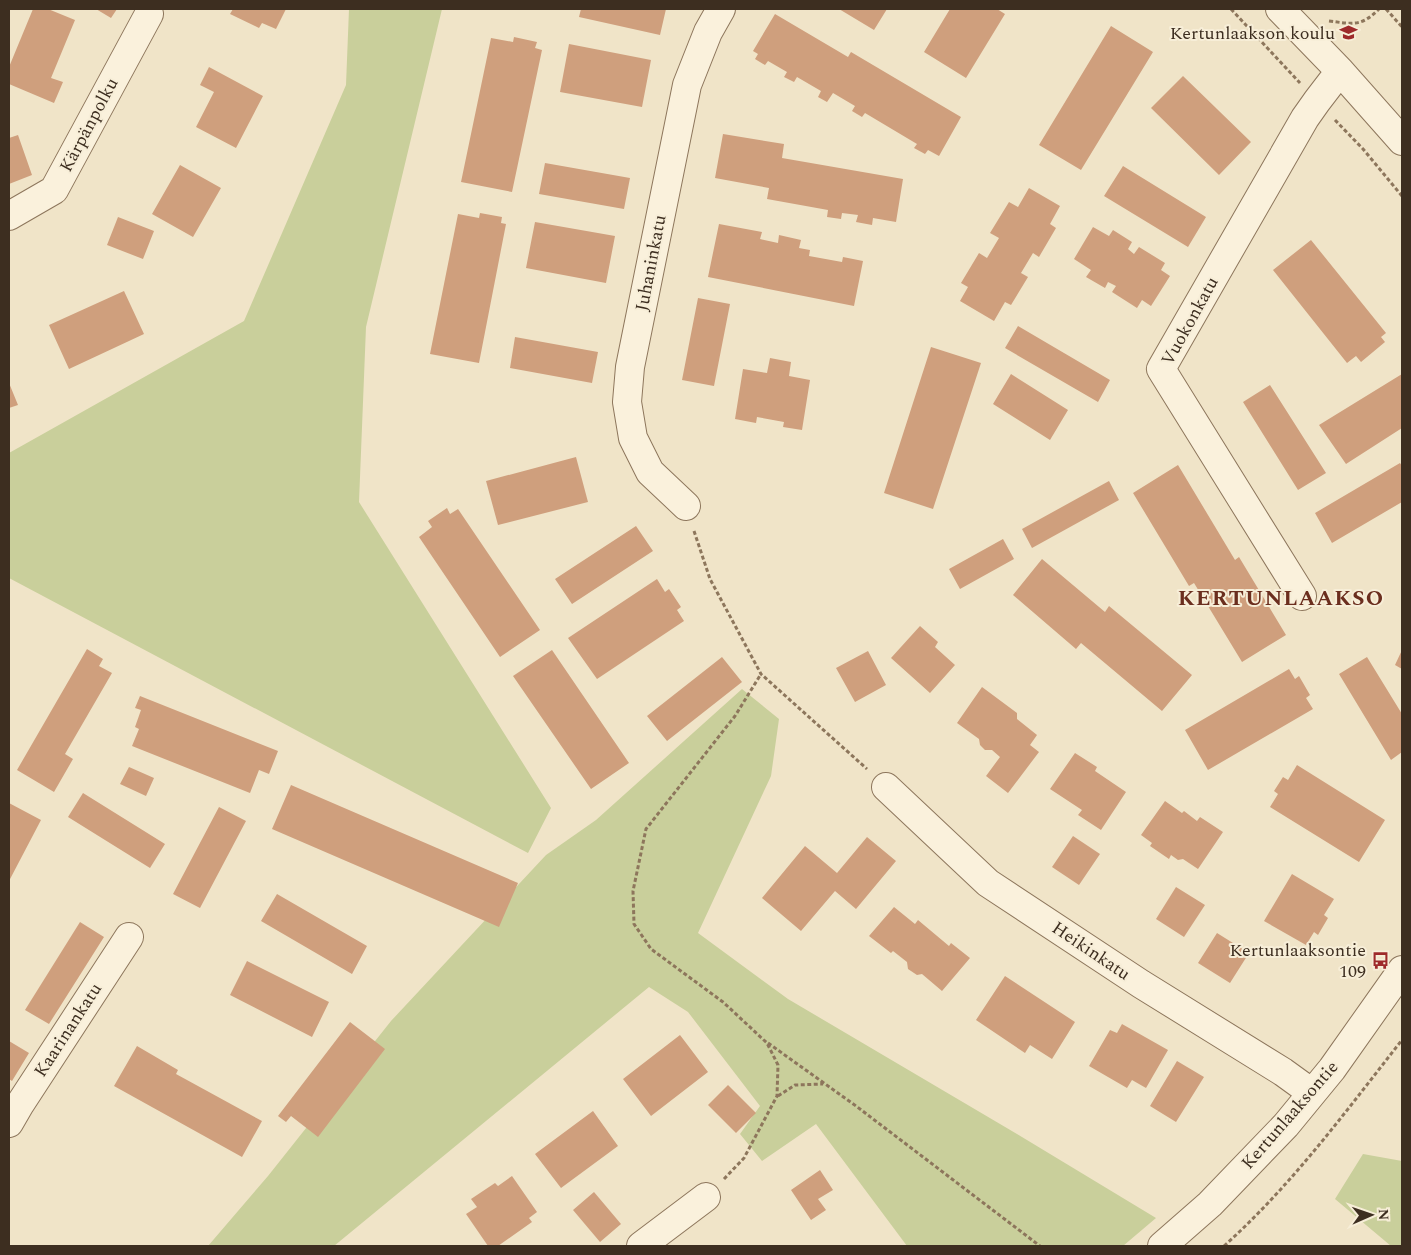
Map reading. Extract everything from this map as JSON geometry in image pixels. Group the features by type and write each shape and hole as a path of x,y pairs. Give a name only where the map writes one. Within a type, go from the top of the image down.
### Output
{"street":[{"name":"Juhaninkatu","path":"686,506 650,472 633,438 627,402 630,367 687,85 708,32 721,9"},
{"path":"1289,12 1340,71 1398,128"},
{"name":"Kärpänpolku","path":"9,216 54,190 149,14"},
{"name":"Vuokonkatu","path":"1302,596 1161,369 1305,118 1340,71"},
{"name":"Heikinkatu","path":"886,786 988,882 1133,979 1282,1072 1312,1093"},
{"name":"Kaarinankatu","path":"9,1124 25,1095 128,937"},
{"name":"Kertunlaaksontie","path":"1162,1246 1210,1204 1286,1126 1332,1069 1402,970"},
{"path":"641,1246 706,1197"}],"path":[{"path":"1328,21 1353,24 1370,18 1378,9"},
{"path":"1386,9 1402,27"},
{"path":"686,506 710,579 761,674 886,786"},
{"path":"761,674 735,716 646,829 633,891 634,924 651,949 723,1002 767,1043 856,1106 1040,1246"},
{"path":"1224,1246 1242,1230 1313,1153 1402,1040"},
{"path":"706,1197 744,1158 777,1096 778,1065 767,1043"},
{"path":"777,1096 795,1085 825,1084"}],"green space":[{"path":"349,9 442,9 366,327 359,502 551,808 528,853 9,578 9,453 244,321 346,85"},
{"path":"742,689 779,719 771,776 698,933 788,999 1156,1218 1123,1246 907,1246 816,1124 762,1161 740,1134 760,1106 688,1012 649,987 334,1246 208,1246 268,1176 391,1021 546,855 596,820"},
{"path":"1363,1154 1402,1161 1402,1246 1391,1246 1335,1199"}],"building":[{"path":"33,9 48,9 75,20 51,78 63,82 54,103 9,84 9,67"},
{"path":"96,9 117,9 111,18"},
{"path":"233,9 286,9 276,29 262,23 259,28 230,14"},
{"path":"581,9 666,9 660,35 579,17"},
{"path":"839,9 887,9 874,30"},
{"path":"950,9 997,9 1005,14 966,78 924,52"},
{"path":"775,14 848,57 851,52 961,117 939,156 928,150 925,154 914,148 917,144 865,113 862,117 852,111 855,106 833,93 827,102 818,97 821,91 797,77 794,82 784,77 787,72 768,61 765,65 755,59 758,54 753,51"},
{"path":"1111,26 1153,52 1081,170 1039,145"},
{"path":"514,37 537,42 535,48 542,50 512,192 461,182 491,38 513,42"},
{"path":"569,44 651,60 642,107 560,92"},
{"path":"209,67 263,96 236,148 196,127 214,92 200,85"},
{"path":"1183,76 1251,142 1219,175 1151,108"},
{"path":"723,134 784,144 782,158 903,179 896,222 873,218 872,225 856,222 858,215 842,213 841,219 827,217 828,210 767,199 769,188 715,178"},
{"path":"18,135 32,175 9,184 9,138"},
{"path":"545,163 630,178 624,209 539,194"},
{"path":"180,165 221,188 193,237 152,214"},
{"path":"1123,166 1206,217 1188,247 1104,196"},
{"path":"1029,188 1060,206 1050,224 1056,228 1039,257 1033,253 1021,273 1028,277 1011,305 1005,302 994,321 960,301 968,287 961,283 979,253 987,258 999,238 990,233 1009,202 1018,207"},
{"path":"480,213 502,217 501,223 506,224 479,363 430,354 458,214 479,218"},
{"path":"118,217 154,231 143,259 107,245"},
{"path":"535,222 615,236 606,283 526,268"},
{"path":"719,224 762,232 760,239 778,243 779,235 801,240 799,248 810,250 809,256 842,262 843,257 863,261 854,306 708,277"},
{"path":"1093,227 1109,236 1113,230 1132,242 1128,249 1134,254 1139,247 1165,263 1161,270 1170,276 1151,306 1142,300 1137,308 1112,292 1116,286 1108,282 1105,288 1086,277 1091,270 1074,259"},
{"path":"1311,240 1386,333 1381,337 1385,342 1361,362 1356,356 1347,363 1273,270"},
{"path":"124,291 144,334 69,369 49,325"},
{"path":"698,298 730,304 714,386 682,380"},
{"path":"1018,326 1110,380 1098,402 1005,348"},
{"path":"515,337 598,352 592,383 510,368"},
{"path":"931,347 981,363 933,509 884,493"},
{"path":"770,358 791,362 789,376 810,380 802,430 783,427 784,422 757,417 756,423 735,419 743,369 767,373"},
{"path":"1011,374 1068,410 1050,440 993,404"},
{"path":"1402,374 1402,428 1346,464 1319,425"},
{"path":"9,383 18,405 9,408"},
{"path":"1270,385 1326,473 1298,490 1243,402"},
{"path":"576,457 588,502 498,525 486,481"},
{"path":"1400,463 1402,466 1402,502 1332,543 1315,513"},
{"path":"1178,465 1235,560 1239,557 1286,635 1242,662 1194,583 1189,586 1133,493"},
{"path":"1109,481 1119,500 1032,548 1022,529"},
{"path":"447,508 450,514 458,509 540,630 500,657 419,537 432,527 428,521"},
{"path":"636,526 653,551 572,604 555,579"},
{"path":"1003,539 1014,559 960,589 949,569"},
{"path":"1042,559 1105,612 1109,606 1192,675 1162,711 1081,643 1076,649 1013,595"},
{"path":"657,579 665,592 669,589 681,607 677,610 684,621 597,679 568,638"},
{"path":"920,626 938,642 935,647 955,665 930,693 891,658"},
{"path":"87,649 103,659 99,666 112,673 65,754 73,759 54,792 17,770"},
{"path":"552,650 629,763 591,789 513,676"},
{"path":"1402,650 1402,669 1395,665"},
{"path":"868,651 886,685 855,702 836,668"},
{"path":"722,657 742,682 667,741 647,716"},
{"path":"1367,657 1402,714 1402,752 1391,760 1339,674"},
{"path":"1289,669 1295,679 1299,676 1310,695 1306,698 1313,709 1208,770 1185,730"},
{"path":"982,687 1017,713 1017,719 1037,735 1030,745 1039,752 1008,793 986,776 1000,757 992,750 985,750 980,745 979,739 957,723"},
{"path":"140,696 278,751 269,774 259,770 250,793 132,746 139,729 135,727 141,710 135,708"},
{"path":"1075,753 1097,767 1095,771 1126,792 1101,830 1078,815 1082,810 1050,789"},
{"path":"1297,765 1385,820 1359,862 1270,807 1278,794 1274,791 1283,777 1288,780"},
{"path":"129,767 154,778 146,796 120,784"},
{"path":"291,785 518,883 499,927 272,829"},
{"path":"83,793 165,844 150,868 68,817"},
{"path":"1165,801 1182,813 1184,811 1197,821 1200,817 1223,832 1198,869 1183,859 1178,860 1171,855 1169,859 1150,846 1152,843 1141,835"},
{"path":"9,803 41,820 9,881"},
{"path":"219,807 246,821 200,908 173,894"},
{"path":"1073,836 1100,854 1079,885 1052,867"},
{"path":"867,837 896,861 856,909 835,891 801,931 762,898 805,846 837,873"},
{"path":"1292,874 1334,899 1324,915 1328,918 1318,935 1314,932 1306,945 1264,921"},
{"path":"1176,887 1205,905 1184,937 1156,919"},
{"path":"277,894 367,946 352,974 261,921"},
{"path":"894,907 915,924 918,920 949,946 951,943 970,958 942,991 922,974 917,975 908,969 907,962 893,951 891,953 869,936"},
{"path":"80,922 104,937 49,1024 25,1010"},
{"path":"1217,933 1249,953 1230,983 1198,963"},
{"path":"247,961 329,1002 312,1037 230,995"},
{"path":"1005,976 1075,1022 1052,1059 1030,1045 1025,1053 976,1020"},
{"path":"350,1022 385,1049 318,1137 291,1116 286,1122 278,1116"},
{"path":"1122,1024 1168,1050 1146,1088 1132,1080 1127,1088 1089,1066 1110,1030 1117,1033"},
{"path":"680,1035 708,1072 651,1116 623,1079"},
{"path":"9,1041 29,1053 12,1081 9,1079"},
{"path":"137,1046 178,1070 176,1074 262,1121 242,1157 114,1086"},
{"path":"1177,1061 1204,1077 1176,1122 1150,1106"},
{"path":"728,1085 756,1113 736,1133 708,1105"},
{"path":"593,1111 618,1146 561,1188 535,1154"},
{"path":"820,1170 833,1190 818,1199 826,1210 811,1220 791,1190"},
{"path":"512,1176 537,1212 529,1218 532,1222 498,1246 488,1246 466,1214 477,1207 471,1199 495,1183 498,1186"},
{"path":"594,1192 621,1224 600,1242 573,1210"}],"place":[{"name":"Kertunlaakson koulu","path":"1349,33"},
{"name":"Kertunlaaksontie 109","path":"1380,960"}],"district":[{"name":"KERTUNLAAKSO","path":"1281,598"}]}
